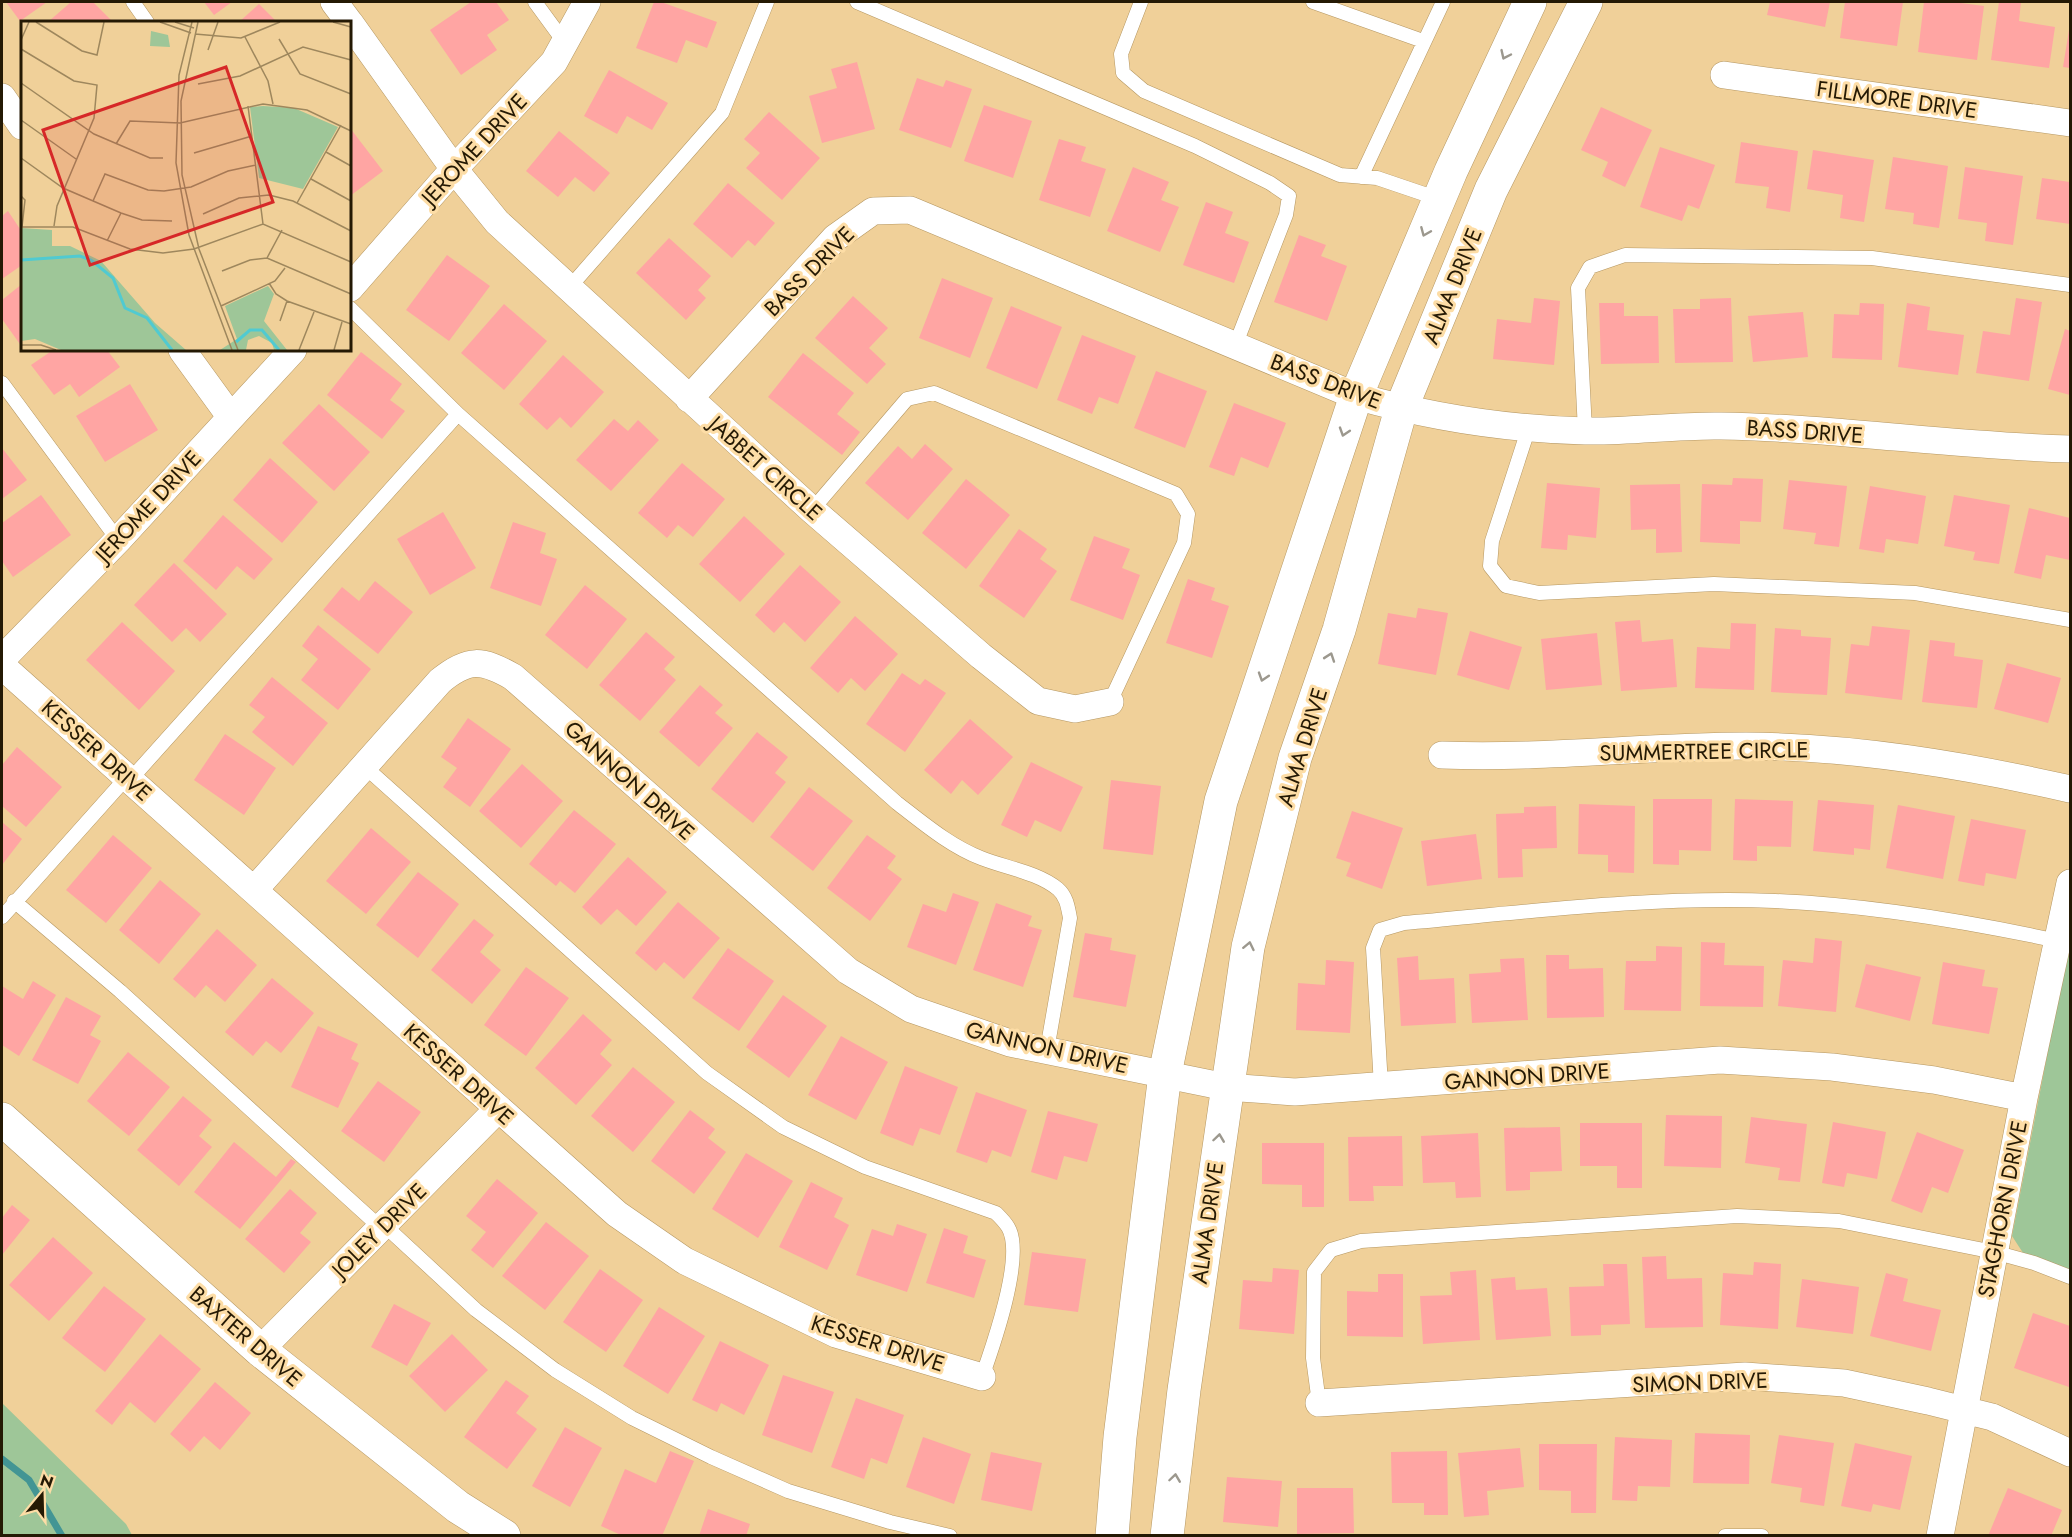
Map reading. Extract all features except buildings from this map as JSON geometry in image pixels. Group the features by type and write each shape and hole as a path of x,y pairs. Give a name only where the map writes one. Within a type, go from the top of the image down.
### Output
{"main road":[{"name":"ALMA DRIVE","path":"1112,1536 1120,1437 1165,1074 1221,801 1356,396 1439,199 1530,2"},
{"name":"ALMA DRIVE","path":"1167,1536 1184,1390 1248,947 1295,758 1340,630 1401,409 1491,190 1586,2"},
{"name":"BAXTER DRIVE","path":"2,1119 260,1350 458,1507 504,1536"}],"street":[{"name":"JABBET CIRCLE","path":"334,2 348,21"},
{"name":"JEROME DRIVE","path":"351,287 454,169 554,62 587,2"},
{"name":"JABBET CIRCLE","path":"351,26 454,169 497,222 812,510 981,656 1038,701 1075,710 1110,702"},
{"name":"FILLMORE DRIVE","path":"1724,75 2070,123"},
{"path":"2,97 21,125"},
{"name":"BASS DRIVE","path":"689,399 835,238 873,211 910,210 1356,396 1401,409 1484,423 1586,431 1720,426 1850,433 1997,447 2070,449"},
{"path":"183,351 230,416"},
{"name":"JEROME DRIVE","path":"2,659 118,540 292,351"},
{"name":"GANNON DRIVE","path":"254,890 440,681 457,667 473,662 494,666 513,677 848,971 911,1008 1001,1040 1226,1087 1295,1092 1720,1060 1832,1067 1934,1080 2024,1098"},
{"name":"KESSER DRIVE","path":"2,666 617,1214 685,1261 836,1334 982,1377"},
{"name":"SUMMERTREE CIRCLE","path":"1442,755 1487,756 1746,746 1868,754 1967,767 2070,789"},
{"name":"STAGHORN DRIVE","path":"1940,1536 2024,1098 2070,883"},
{"name":"JOLEY DRIVE","path":"260,1350 498,1110"},
{"name":"SIMON DRIVE","path":"1319,1403 1745,1376 1844,1383 1963,1410 1992,1418 2070,1453"}],"lane":[{"path":"133,2 146,21"},
{"path":"535,2 565,43"},
{"path":"569,288 722,113 767,2"},
{"path":"857,2 1195,146 1270,183 1289,196 1286,215 1235,346"},
{"path":"1141,2 1121,54 1123,73 1144,91 1340,175 1401,184 1439,199"},
{"path":"1313,2 1423,41"},
{"path":"1361,177 1443,2"},
{"path":"1586,431 1578,288 1590,267 1625,255 1872,258 2070,285"},
{"path":"351,309 458,414 897,803 936,833 979,858 1046,881 1060,891 1067,903 1070,918 1047,1050"},
{"path":"2,383 118,540"},
{"path":"812,510 907,399 934,393 1176,494 1188,514 1184,543 1110,702"},
{"path":"2,917 14,901 458,414"},
{"path":"1529,427 1492,541 1490,566 1506,586 1539,593 1714,584 1916,593 2070,620"},
{"path":"364,766 717,1080 783,1127 865,1167 996,1213 1009,1228 1013,1252 998,1333 982,1377"},
{"path":"14,901 120,991 476,1310 555,1370 632,1418 711,1457 788,1491 890,1522 950,1536"},
{"path":"1381,1086 1373,948 1380,930 1404,923 1629,903 1775,901 1950,918 2058,941"},
{"path":"1319,1403 1313,1358 1314,1272 1331,1250 1360,1241 1737,1216 1839,1221 1994,1252 2034,1263 2070,1277"},
{"path":"1725,1536 1762,1536"}],"green space":[{"path":"2070,938 2070,1273 2025,1256 2012,1236"},
{"path":"2,1403 126,1524 132,1535 2,1535"}],"waterway":[{"path":"2,1459 29,1480 62,1536"}]}
